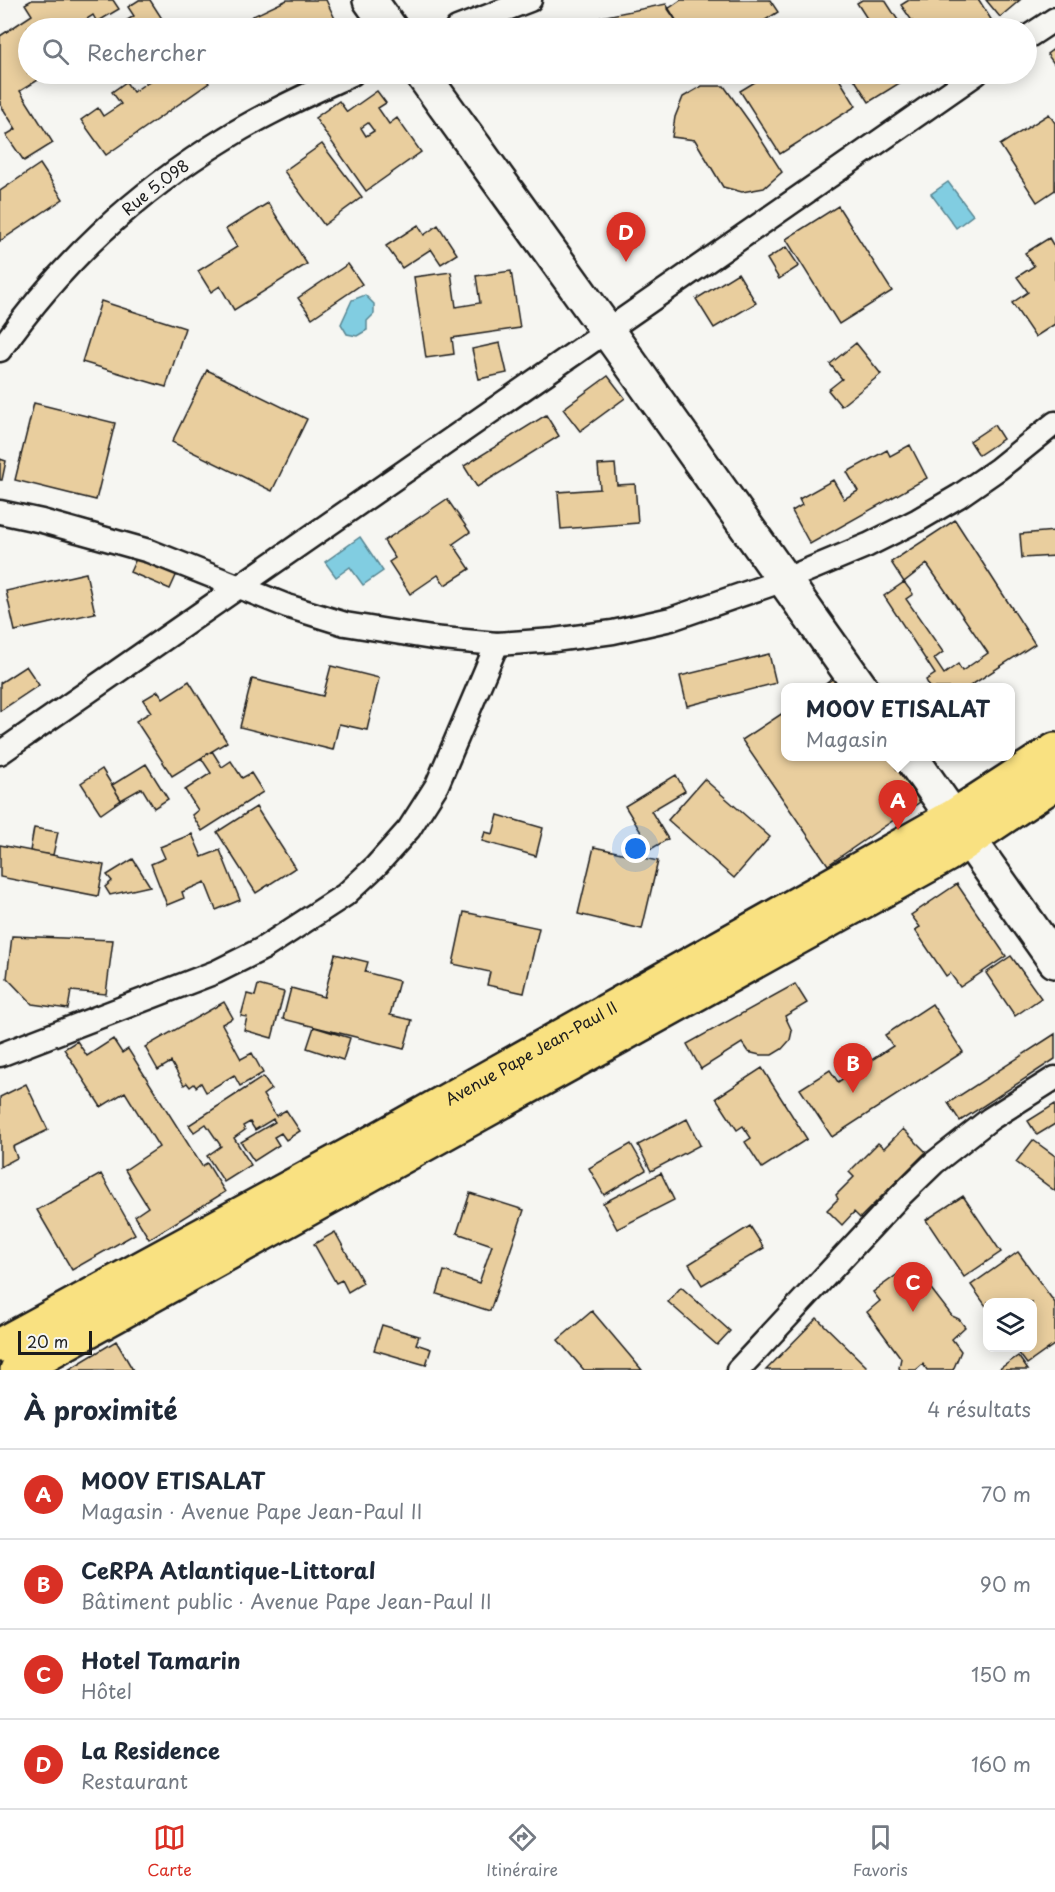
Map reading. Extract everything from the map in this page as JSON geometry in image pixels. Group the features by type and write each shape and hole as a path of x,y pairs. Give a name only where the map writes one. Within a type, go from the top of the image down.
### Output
{"main road":[{"name":"Avenue Pape Jean-Paul II","path":"17,1370 937,860 961,828 1055,750"},
{"name":"Avenue Pape Jean-Paul II","path":"0,1345 384,1136 961,828 1055,783"}],"street":[{"path":"370,0 383,18"},
{"path":"483,18 530,0"},
{"path":"1037,31 1055,19"},
{"name":"Rue 5.098","path":"0,350 28,310 60,272 91,240 156,186 191,160 227,138 269,114 331,84"},
{"path":"429,84 858,683"},
{"path":"0,753 606,329 961,84"},
{"path":"0,512 42,520 113,539 287,606 345,624 432,638 497,644 554,640 613,632 671,619 784,579 868,545 959,496 998,469 1055,423"},
{"path":"0,1055 216,972 262,949 345,895 376,866 409,829 437,785 497,644"},
{"path":"914,761 1055,961"},
{"path":"738,1370 901,1195 934,1163 990,1119 1055,1078"}],"water":[{"path":"948,182 973,215 956,228 931,194"},
{"path":"365,295 374,304 374,314 367,321 367,330 357,336 347,334 341,324 352,300"},
{"path":"360,537 383,571 363,585 350,567 336,577 325,562"}],"building":[{"path":"32,0 113,0 119,9 104,18 95,18 93,15 88,18 27,18 32,15 25,4"},
{"path":"139,0 150,0 162,18 131,18 134,16 128,7"},
{"path":"287,0 326,0 335,18 249,18"},
{"path":"681,0 770,0 778,12 769,18 674,18 668,9"},
{"path":"862,0 885,0 897,18 867,18 857,3"},
{"path":"909,0 979,0 990,18 910,18 901,5"},
{"path":"986,0 1020,0 1000,17"},
{"path":"666,4 675,18 601,18"},
{"path":"18,24 18,84 32,84 20,91 53,143 24,161 6,135 16,129 0,104 0,36"},
{"path":"1055,48 1055,65 1047,54"},
{"path":"123,84 127,84 133,92 145,84 208,84 106,155 81,120 98,108 103,116 121,104 112,92"},
{"path":"752,84 842,84 856,106 780,154 740,91"},
{"path":"857,84 898,84 869,102"},
{"path":"702,86 724,86 782,172 764,188 742,192 723,187 695,140 672,137 675,117 683,97"},
{"path":"377,91 386,103 378,108 389,124 397,118 421,152 366,191 315,118 339,101 347,112","holes":["368,123 374,131 366,136 361,128"]},
{"path":"1049,114 1055,123 1055,190 1037,202 1000,145"},
{"path":"322,144 362,197 324,225 284,171"},
{"path":"40,164 63,199 0,241 0,191"},
{"path":"268,203 307,264 234,310 220,286 211,292 198,271 237,247 226,229"},
{"path":"838,206 892,291 839,324 786,239"},
{"path":"418,225 424,235 438,225 457,254 441,264 431,249 402,268 386,246"},
{"path":"1049,238 1055,248 1055,324 1035,337 1012,303 1028,292 1017,277 1034,266 1025,253"},
{"path":"786,247 799,266 779,279 767,259"},
{"path":"348,264 362,284 312,318 298,298"},
{"path":"511,271 520,328 452,338 454,354 426,358 414,277 451,272 456,307 480,303 476,276"},
{"path":"738,273 756,303 714,328 696,299"},
{"path":"101,301 185,328 166,387 82,362"},
{"path":"500,343 507,373 479,379 472,349"},
{"path":"856,343 881,374 841,406 828,390 842,379 830,364"},
{"path":"207,370 307,419 272,491 172,442"},
{"path":"608,376 625,398 580,431 563,409"},
{"path":"34,403 115,423 96,500 15,480"},
{"path":"546,415 559,436 477,487 464,466"},
{"path":"994,425 1003,439 979,455 970,441"},
{"path":"910,445 927,478 810,544 792,511 802,505 799,499 833,480 844,499 858,491 847,472 887,450 890,456"},
{"path":"0,459 6,461 2,480 0,480"},
{"path":"615,464 617,485 635,484 638,523 561,529 558,492 600,489 598,465"},
{"path":"447,499 470,532 453,544 470,569 445,585 438,575 410,594 389,562 395,558 384,541"},
{"path":"955,520 1035,644 975,683 928,683 926,680 935,674 884,596 904,582 891,562"},
{"path":"1055,531 1055,556 1022,558 1020,534"},
{"path":"140,550 180,567 170,589 130,572"},
{"path":"927,564 988,653 962,671 958,664 944,674 934,659 943,652 906,599 913,594 904,582"},
{"path":"86,573 95,613 15,631 6,591"},
{"path":"769,654 776,683 687,706 680,676"},
{"path":"26,666 39,685 0,711 0,683"},
{"path":"331,666 379,678 367,730 339,724 333,750 240,727 252,679 323,696"},
{"path":"835,677 839,683 827,683"},
{"path":"189,681 227,742 172,776 136,721 151,712 143,700 158,691 163,698"},
{"path":"781,714 781,761 892,761 920,802 828,865 742,740"},
{"path":"212,751 222,767 231,761 242,778 251,773 263,792 202,831 192,815 198,810 185,790 211,773 201,758"},
{"path":"146,764 168,799 154,808 142,788 121,800 112,785"},
{"path":"102,769 121,800 101,814 81,783"},
{"path":"676,775 685,791 651,811 668,839 651,849 625,806"},
{"path":"704,779 770,837 734,878 668,820"},
{"path":"256,807 295,868 256,893 217,832"},
{"path":"498,815 543,828 536,856 482,841 485,832 493,834"},
{"path":"34,828 58,832 53,855 30,851"},
{"path":"192,834 202,857 220,850 240,900 216,910 205,882 182,892 184,898 167,905 151,864 165,858 160,847"},
{"path":"0,845 104,865 98,896 0,877"},
{"path":"594,847 658,861 642,929 578,914"},
{"path":"133,859 150,886 110,895 105,887 112,881 107,875"},
{"path":"957,884 1006,956 960,987 950,973 946,976 915,930 920,927 911,915"},
{"path":"464,912 539,928 524,993 487,985 490,972 453,964"},
{"path":"12,936 113,940 106,994 71,991 68,1009 32,1004 7,978"},
{"path":"335,954 368,962 365,972 399,981 390,1015 412,1020 404,1049 283,1019 291,988 324,997"},
{"path":"1011,956 1041,998 1015,1016 986,973"},
{"path":"795,984 807,1003 785,1016 792,1031 790,1040 782,1049 772,1055 760,1055 748,1052 742,1043 701,1069 687,1044"},
{"path":"258,985 284,992 272,1038 244,1030 247,1017 241,1016 247,994 255,996"},
{"path":"224,1002 233,1018 222,1024 241,1059 252,1053 263,1073 240,1086 234,1075 206,1092 201,1083 196,1087 194,1084 190,1087 187,1083 184,1085 171,1062 158,1070 145,1047"},
{"path":"932,1004 963,1052 832,1137 800,1089 830,1070 838,1082 893,1046 885,1035"},
{"path":"314,1027 350,1038 343,1060 307,1048"},
{"path":"1055,1034 1055,1059 960,1121 948,1103"},
{"path":"113,1039 122,1053 128,1049 202,1166 207,1163 225,1192 149,1239 135,1216 148,1207 125,1170 159,1147 125,1092 101,1107 64,1049 77,1041 87,1056"},
{"path":"762,1068 807,1139 762,1168 745,1142 751,1138 743,1126 737,1130 716,1098"},
{"path":"263,1077 271,1089 263,1095 276,1116 286,1110 300,1131 286,1140 281,1133 274,1137 279,1145 254,1161 241,1142 275,1122 273,1119 255,1130 250,1122 243,1126 245,1130 234,1138 251,1165 224,1182 207,1156 221,1146 206,1124 194,1132 189,1125"},
{"path":"26,1084 48,1130 13,1147 17,1158 0,1167 0,1097"},
{"path":"1055,1104 1055,1124 1037,1135 1028,1121"},
{"path":"687,1119 700,1145 651,1171 638,1145"},
{"path":"903,1129 926,1152 860,1218 854,1212 842,1225 827,1210 838,1199 836,1195 854,1177 849,1172 878,1143 884,1148"},
{"path":"1033,1140 1055,1156 1055,1191 1016,1162"},
{"path":"631,1144 646,1170 604,1195 589,1168"},
{"path":"661,1173 674,1200 617,1229 603,1203"},
{"path":"101,1174 135,1234 72,1270 37,1210"},
{"path":"470,1193 524,1210 490,1311 437,1294 444,1271 479,1283 492,1245 457,1233"},
{"path":"963,1196 1001,1252 964,1277 926,1220"},
{"path":"750,1226 764,1248 702,1285 689,1264"},
{"path":"335,1232 363,1283 348,1292 342,1280 336,1283 314,1244"},
{"path":"1018,1252 1055,1303 1055,1344 1027,1364 1018,1352 1037,1352 1037,1298 983,1298 983,1302 971,1285"},
{"path":"918,1272 952,1316 959,1319 965,1327 952,1339 961,1351 953,1370 927,1370 923,1364 916,1370 901,1370 899,1368 901,1358 867,1312 880,1301 873,1292 898,1274 904,1282"},
{"path":"681,1287 730,1331 717,1345 668,1302"},
{"path":"592,1311 642,1370 584,1370 558,1340"},
{"path":"817,1318 867,1367 864,1370 766,1370"},
{"path":"382,1325 419,1336 416,1344 431,1349 426,1365 374,1350"},
{"path":"116,1341 133,1370 68,1370"},
{"path":"1018,1356 1028,1370 998,1370"}],"place":[{"name":"La Residence","path":"626,262"},
{"name":"MOOV ETISALAT","path":"898,830"},
{"name":"CeRPA Atlantique-Littoral","path":"853,1093"},
{"name":"Hotel Tamarin","path":"913,1312"}]}
